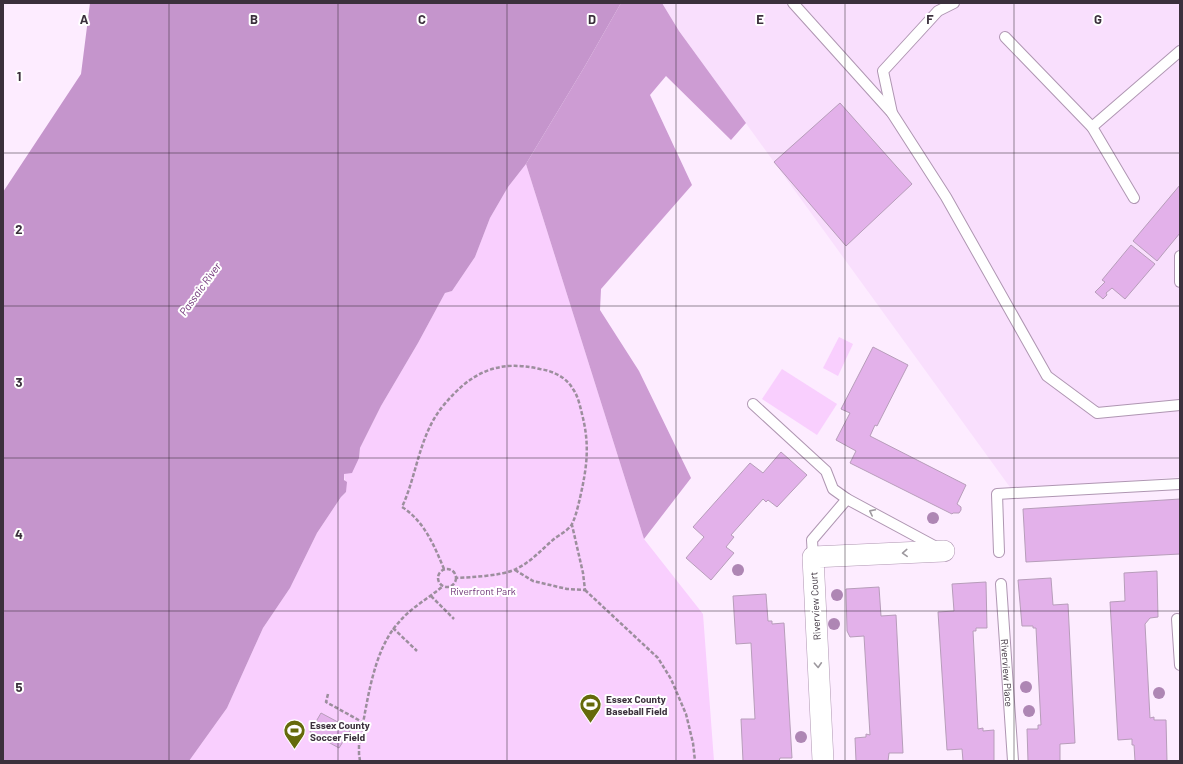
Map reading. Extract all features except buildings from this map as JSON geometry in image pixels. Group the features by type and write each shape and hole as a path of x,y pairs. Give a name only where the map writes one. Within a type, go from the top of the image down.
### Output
{"street":[{"name":"Riverview Court","path":"823,761 812,557 944,551"}],"lane":[{"path":"793,3 892,113 946,197 1047,376 1097,413 1180,405"},
{"path":"892,113 883,70 938,12 954,3"},
{"path":"1005,37 1092,127 1134,198"},
{"path":"1092,127 1180,51"},
{"path":"1180,256 1180,282"},
{"path":"753,404 826,471 833,489 847,500 944,551"},
{"path":"999,552 996,494 1180,484"},
{"path":"812,557 812,540 847,500"},
{"name":"Riverview Place","path":"1001,584 1013,761"},
{"path":"1177,619 1180,665"}],"path":[{"path":"444,569 423,526 410,512 402,507 408,495 425,438 442,407 470,380 482,372 493,368 508,365 527,366 544,370 566,380 573,389 580,403 588,444 587,464 572,525 583,572 585,590"},
{"path":"456,578 483,576 515,570 531,560 552,540 572,525"},
{"path":"444,569 452,570 456,578 453,585 448,587 439,583 437,577 440,571 444,569"},
{"path":"515,570 533,580 567,589 585,590 658,658 672,679 686,714 693,743 695,761"},
{"path":"360,761 359,745 371,686 381,650 393,628 410,610 443,586"},
{"path":"431,596 454,620"},
{"path":"393,628 417,651"},
{"path":"328,694 326,702 364,723"}],"shaded area":[{"path":"621,3 662,3 679,31 746,123 731,140 666,76 650,95 692,185 601,289 600,310 639,371 691,478 644,539 526,164"},
{"path":"662,3 1180,3 1180,477 1012,490 679,31"}],"green space":[{"name":"Riverfront Park","path":"526,164 644,539 703,614 714,761 189,761 227,708 263,628 290,588 317,533 346,492 344,474 359,458 360,448 381,406 445,293 452,291 475,257 490,218 508,187"},
{"path":"839,337 853,344 838,376 823,368"},
{"path":"782,369 837,404 817,435 762,399"}],"water":[{"name":"Passaic River","path":"90,3 621,3 526,164 508,187 490,218 475,257 452,291 445,293 381,406 360,448 359,458 352,473 344,474 344,480 347,482 346,492 317,533 290,588 263,628 227,708 189,761 3,761 3,192 81,74"}],"place":[{"name":"Essex County Baseball Field","path":"590,724"},
{"name":"Essex County Soccer Field","path":"295,750"}]}
